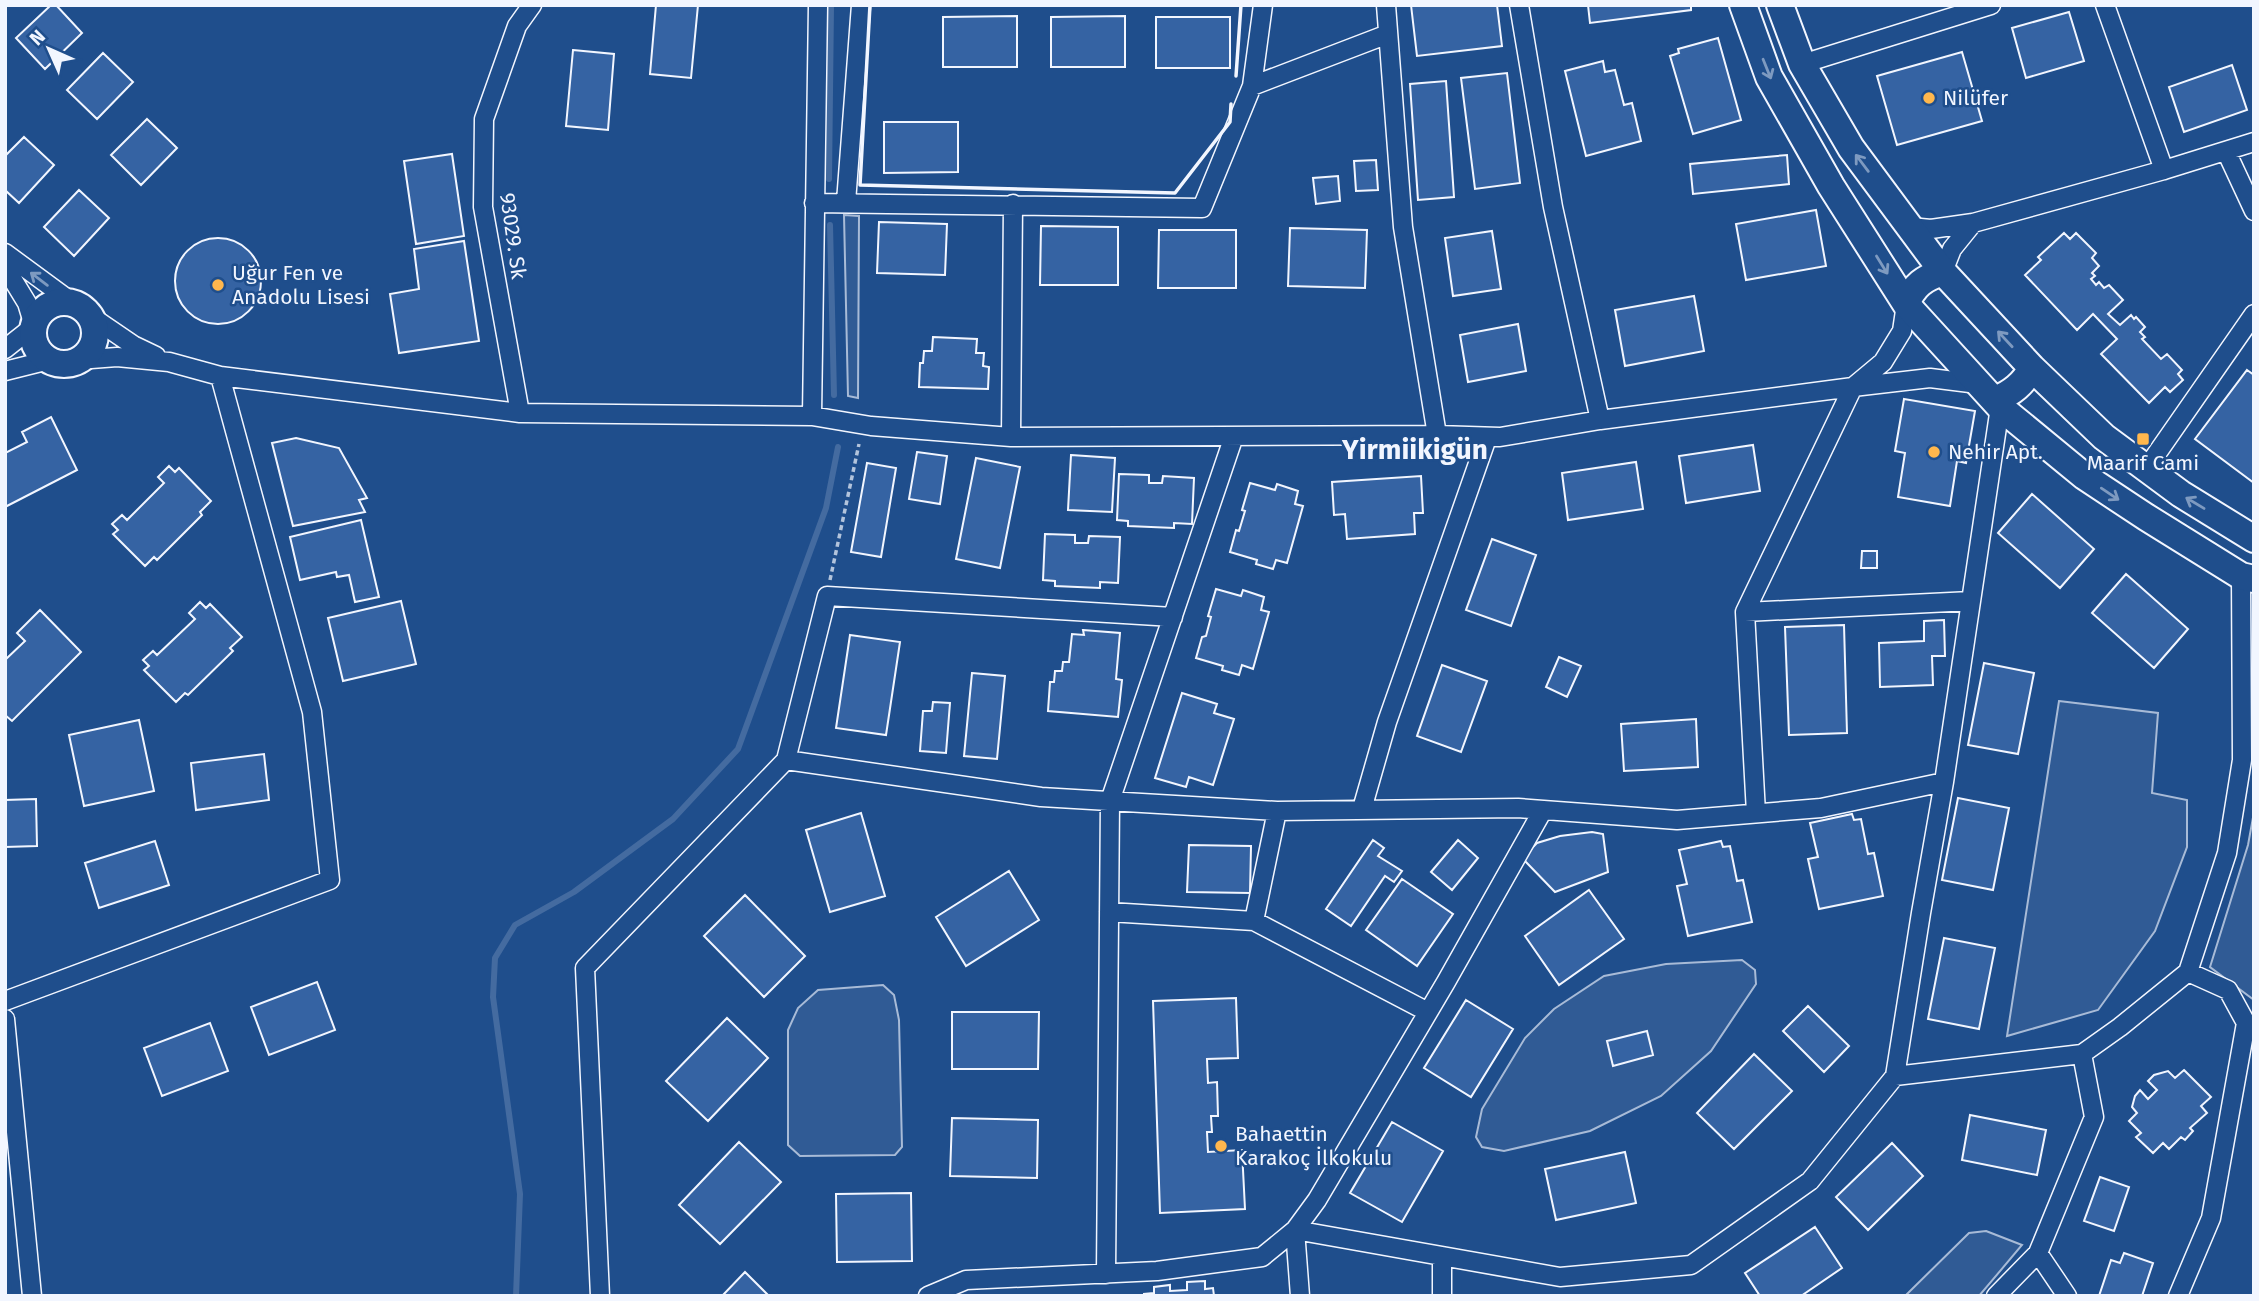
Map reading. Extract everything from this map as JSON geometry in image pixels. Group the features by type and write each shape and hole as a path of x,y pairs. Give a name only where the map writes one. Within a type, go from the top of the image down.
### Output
{"main road":[{"path":"1743,5 1769,77 1831,186 1906,304 1992,397 2084,476 2146,517 2247,577"},
{"path":"1780,5 1802,64 1851,148 1943,272 2032,368 2104,437 2181,494 2254,539"},
{"path":"1906,304 1912,290 1926,277 1943,272"},
{"path":"53,304 81,309 93,324 95,335 87,354 69,364 49,360 41,354 36,345 34,326 44,309 53,304"},
{"path":"1992,397 2011,393 2032,368"}],"street":[{"name":"93029. Sk","path":"517,5 517,26"},
{"name":"93029. Sk","path":"520,413 483,207 484,119 517,26 532,5"},
{"path":"812,416 818,5"},
{"path":"845,202 861,5"},
{"path":"814,203 1202,208 1252,86 1263,5"},
{"path":"1386,5 1403,227 1437,435"},
{"path":"1519,5 1553,207 1600,420"},
{"path":"1802,64 1991,5"},
{"path":"2105,5 2164,170"},
{"path":"1252,86 1388,34"},
{"path":"1910,227 1931,229 1973,223 2254,142"},
{"path":"2225,151 2254,211"},
{"path":"1011,437 1013,204"},
{"path":"1943,272 1951,249 1973,223"},
{"path":"5,253 133,345 169,362"},
{"path":"5,267 27,303 34,326 5,349"},
{"path":"1756,813 1745,612 1853,387 1883,362 1902,331 1906,304"},
{"path":"2146,468 2254,314"},
{"path":"78,360 117,357 169,362 220,376 520,413 812,416 863,425 1011,437 1437,435 1487,438 1600,420 1930,378 1992,397 1971,601 1895,1076 1811,1181 1691,1265 1560,1277 1295,1230"},
{"path":"5,371 49,360"},
{"path":"5,1001 330,880 312,712 220,376"},
{"path":"1106,1274 1110,801 1234,436"},
{"path":"1362,808 1387,722 1487,438"},
{"path":"1895,1076 2082,1054 2188,972 2227,853 2242,760 2248,676 2247,577"},
{"path":"600,1296 585,968 786,760 827,596 1173,617"},
{"path":"1745,612 1971,601"},
{"path":"786,760 1041,797 1277,811 1362,808 1543,810 1677,820 1821,808 1944,782"},
{"path":"928,1296 966,1280 1157,1271 1262,1257 1295,1230 1317,1200 1543,810"},
{"path":"1254,921 1277,811"},
{"path":"1109,912 1254,921 1428,1012"},
{"path":"2178,1296 2210,1218 2246,1023 2228,990 2188,972"},
{"path":"5,1019 32,1296"},
{"path":"1996,1296 2038,1252 2094,1117 2082,1054"},
{"path":"1295,1230 1300,1296"},
{"path":"2038,1252 2067,1296"},
{"path":"1441,1256 1442,1296"}],"path":[{"path":"827,596 863,425"}],"shaded area":[{"path":"844,215 859,216 858,398 848,396"},
{"path":"2059,701 2158,713 2152,793 2187,800 2187,847 2155,931 2098,1010 2007,1036"},
{"path":"2254,812 2254,1000 2210,967 2248,845"},
{"path":"1742,960 1755,970 1756,984 1711,1051 1661,1096 1590,1131 1504,1151 1482,1147 1476,1137 1482,1109 1525,1038 1554,1009 1604,976 1666,964"},
{"path":"883,985 894,995 899,1020 902,1147 895,1155 800,1156 788,1145 788,1030 798,1008 818,990"},
{"path":"1986,1231 2022,1245 1979,1296 1905,1296 1969,1233"}],"building":[{"path":"51,5 56,5 82,33 45,69 16,38"},
{"path":"656,5 698,5 691,78 650,74"},
{"path":"1411,5 1497,5 1502,46 1417,56"},
{"path":"1588,5 1691,5 1691,10 1590,23"},
{"path":"2069,12 2084,61 2026,78 2012,28"},
{"path":"1017,16 1017,67 943,67 943,17"},
{"path":"1125,16 1125,67 1051,67 1051,17"},
{"path":"1156,17 1230,17 1230,68 1156,68"},
{"path":"1718,38 1741,120 1693,134 1670,56 1679,53 1678,49"},
{"path":"573,50 614,54 608,130 566,126"},
{"name":"Nilüfer","path":"1962,52 1982,121 1897,145 1877,76"},
{"path":"103,53 133,82 97,119 67,90"},
{"path":"1603,61 1605,72 1615,70 1624,105 1632,103 1641,141 1586,156 1565,71"},
{"path":"2232,65 2247,110 2184,132 2169,87"},
{"path":"1507,73 1520,183 1475,189 1461,78"},
{"path":"1446,81 1454,197 1418,200 1410,84"},
{"path":"147,119 177,148 141,185 111,155"},
{"path":"884,122 958,122 958,172 884,173"},
{"path":"24,137 54,165 19,203 5,190 5,156"},
{"path":"452,154 464,236 416,244 404,161"},
{"path":"1787,155 1789,184 1693,194 1690,164"},
{"path":"1376,160 1378,190 1356,191 1354,161"},
{"path":"1338,176 1340,201 1316,204 1313,178"},
{"path":"79,190 109,218 74,256 44,227"},
{"path":"1816,210 1826,266 1746,280 1736,224"},
{"path":"879,222 947,224 945,275 877,273"},
{"path":"1041,226 1118,227 1118,285 1040,285"},
{"path":"1290,228 1367,230 1365,288 1288,286"},
{"path":"1159,230 1236,230 1236,288 1158,288"},
{"path":"1492,231 1501,289 1453,296 1445,238"},
{"path":"2064,233 2070,239 2076,233 2096,253 2092,258 2099,266 2092,273 2095,276 2091,279 2104,288 2109,285 2123,300 2108,314 2120,325 2131,315 2134,319 2136,317 2145,327 2140,332 2145,337 2142,339 2161,359 2167,354 2182,370 2178,374 2183,380 2170,392 2165,387 2149,403 2101,354 2117,339 2093,314 2077,330 2025,275 2041,260 2038,257"},
{"name":"Uğur Fen ve Anadolu Lisesi","path":"218,238 242,245 254,257 261,281 254,305 242,317 218,324 194,317 182,305 175,281 182,257 194,245"},
{"path":"464,241 479,341 399,353 390,294 419,289 414,249"},
{"path":"1694,296 1704,351 1625,366 1615,310"},
{"path":"1518,324 1526,371 1468,382 1460,335"},
{"path":"933,337 977,339 976,353 984,353 983,366 989,367 988,389 919,387 920,363 923,363 924,351 932,351"},
{"path":"2247,370 2254,375 2254,483 2195,439"},
{"name":"Nehir Apt.","path":"1904,399 1975,411 1966,463 1957,461 1950,506 1898,497 1905,453 1895,451"},
{"path":"51,417 77,470 5,507 5,453 27,442 22,432"},
{"path":"296,438 339,448 367,498 359,500 365,512 293,526 272,443"},
{"path":"1753,445 1760,491 1686,503 1679,456"},
{"path":"917,452 947,456 940,504 909,499"},
{"path":"1071,455 1115,458 1112,512 1068,510"},
{"path":"976,458 1020,467 1000,568 956,559"},
{"path":"1636,462 1643,509 1568,520 1562,473"},
{"path":"867,463 896,468 881,557 851,552"},
{"path":"169,466 175,472 179,468 211,501 200,512 202,515 157,560 154,557 145,566 113,534 118,530 112,524 122,515 127,520 164,483 158,477"},
{"path":"1119,474 1149,475 1149,483 1162,483 1163,476 1194,478 1192,524 1174,523 1174,528 1128,526 1128,521 1117,520"},
{"path":"1421,476 1423,513 1414,513 1415,534 1347,539 1345,514 1334,515 1332,482"},
{"path":"1250,483 1275,490 1277,484 1298,491 1295,504 1303,506 1287,563 1276,560 1273,569 1256,564 1257,560 1230,552 1245,511 1242,510"},
{"path":"2032,494 2094,549 2060,588 1998,533"},
{"path":"361,520 379,597 355,602 349,575 337,577 336,572 300,580 290,537"},
{"path":"1045,534 1075,535 1075,543 1088,543 1089,536 1120,537 1118,583 1100,582 1100,588 1055,586 1055,581 1043,580"},
{"path":"1492,539 1536,555 1511,626 1466,610"},
{"path":"1862,551 1877,551 1877,568 1861,568"},
{"path":"2126,574 2188,629 2154,668 2092,613"},
{"path":"1216,589 1241,596 1243,590 1264,597 1261,610 1269,612 1253,669 1242,665 1239,675 1222,670 1223,666 1196,658 1202,637 1206,636 1211,617 1208,616"},
{"path":"401,601 416,664 343,681 328,618"},
{"path":"200,602 206,608 210,604 242,637 230,648 233,651 188,695 185,693 176,702 144,670 149,666 143,660 153,651 157,655 195,619 189,613"},
{"path":"40,610 81,652 12,721 5,715 5,660 25,641 17,633"},
{"path":"1944,620 1945,656 1932,656 1933,685 1880,687 1879,643 1924,641 1924,621"},
{"path":"1844,625 1847,733 1789,735 1785,627"},
{"path":"1083,630 1120,633 1116,679 1122,680 1118,717 1048,711 1050,682 1054,682 1055,671 1062,671 1063,662 1069,662 1072,634 1084,635"},
{"path":"850,635 900,642 886,735 836,728"},
{"path":"1559,657 1581,666 1567,697 1546,687"},
{"path":"1984,663 2034,673 2018,754 1968,745"},
{"path":"1442,665 1487,681 1461,752 1417,736"},
{"path":"972,673 1005,676 997,759 964,756"},
{"path":"1182,693 1217,704 1214,713 1234,719 1213,785 1189,777 1186,787 1155,778"},
{"path":"933,702 950,703 946,753 920,751 923,711 932,711"},
{"path":"1696,719 1698,767 1624,771 1621,724"},
{"path":"139,720 154,791 84,806 69,735"},
{"path":"264,754 269,800 196,810 191,763"},
{"path":"1958,798 2009,808 1993,890 1942,880"},
{"path":"36,799 37,846 5,847 5,800"},
{"path":"861,813 885,896 830,912 806,830"},
{"path":"1852,814 1854,820 1861,819 1868,854 1874,853 1883,896 1819,909 1808,859 1818,857 1810,823"},
{"path":"1592,832 1603,834 1608,872 1555,892 1522,858 1537,843 1560,836"},
{"path":"1373,840 1384,848 1378,856 1402,871 1394,882 1385,876 1351,926 1326,909"},
{"path":"1458,840 1478,858 1452,890 1431,872"},
{"path":"155,841 169,885 99,908 85,863"},
{"path":"1721,841 1723,847 1730,846 1737,881 1743,880 1752,922 1688,936 1677,886 1687,884 1679,850"},
{"path":"1189,845 1251,846 1250,893 1187,892"},
{"path":"1009,871 1039,920 966,966 936,917"},
{"path":"1402,879 1453,914 1417,966 1366,930"},
{"path":"1589,890 1624,939 1559,985 1525,936"},
{"path":"745,895 805,956 764,997 704,936"},
{"path":"1944,938 1995,948 1979,1029 1928,1019"},
{"path":"317,982 335,1030 269,1055 251,1007"},
{"path":"1236,998 1238,1058 1207,1059 1208,1083 1217,1082 1218,1116 1211,1116 1212,1132 1207,1132 1208,1152 1242,1150 1245,1209 1160,1213 1153,1001"},
{"path":"1466,1000 1513,1029 1471,1097 1424,1068"},
{"path":"1808,1006 1849,1046 1824,1072 1783,1031"},
{"path":"952,1012 1039,1012 1038,1069 952,1069"},
{"path":"727,1018 768,1058 708,1121 666,1081"},
{"path":"210,1023 228,1071 162,1096 144,1048"},
{"path":"1647,1031 1653,1055 1613,1066 1607,1041"},
{"path":"1754,1054 1792,1091 1734,1149 1697,1113"},
{"path":"2184,1070 2211,1097 2201,1106 2207,1113 2190,1128 2193,1131 2185,1140 2181,1137 2169,1149 2163,1143 2153,1153 2136,1137 2141,1133 2129,1121 2137,1113 2132,1107 2135,1096 2140,1090 2148,1099 2157,1090 2148,1081 2154,1075 2168,1071 2175,1078"},
{"path":"1970,1115 2046,1130 2037,1175 1962,1160"},
{"path":"952,1118 1038,1120 1037,1178 950,1176"},
{"path":"1392,1122 1443,1151 1402,1222 1350,1193"},
{"path":"739,1142 781,1182 720,1244 679,1205"},
{"path":"1892,1143 1923,1176 1868,1230 1836,1197"},
{"path":"1625,1152 1636,1203 1556,1220 1545,1169"},
{"path":"2100,1177 2129,1187 2114,1231 2084,1221"},
{"path":"911,1193 912,1261 837,1262 836,1194"},
{"path":"1815,1227 1842,1268 1801,1296 1760,1296 1745,1273"},
{"path":"2124,1253 2153,1263 2142,1296 2099,1296 2111,1260 2120,1263"},
{"path":"745,1272 769,1296 722,1296"},
{"path":"1205,1281 1205,1289 1213,1288 1214,1296 1144,1296 1154,1293 1154,1287 1170,1285 1170,1291 1187,1290 1187,1282"}],"waterway":[{"path":"829,179 831,6"},
{"path":"830,225 834,395"},
{"path":"516,1296 520,1194 493,997 495,958 515,925 574,892 673,819 738,749 826,508 838,447"}],"wall":[{"path":"870,5 860,185 1175,193 1230,122 1231,104"},
{"path":"1236,76 1241,5"}],"place":[{"name":"Nilüfer","path":"1929,98"},
{"name":"Uğur Fen ve Anadolu Lisesi","path":"218,285"},
{"name":"Maarif Cami","path":"2143,439"},
{"name":"Nehir Apt.","path":"1934,452"},
{"name":"Bahaettin Karakoç İlkokulu","path":"1221,1146"}],"district":[{"name":"Yirmiikigün","path":"1415,449"}]}
